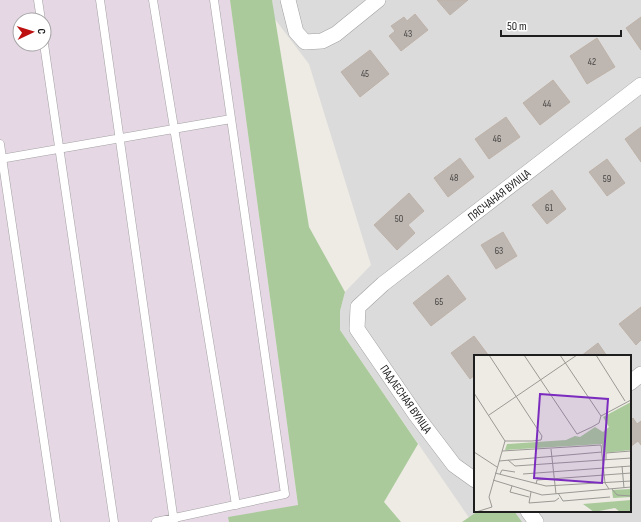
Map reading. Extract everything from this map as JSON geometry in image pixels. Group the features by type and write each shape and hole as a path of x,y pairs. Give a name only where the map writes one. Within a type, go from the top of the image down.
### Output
{"street":[{"path":"288,0 296,32 305,42 322,41 336,34 378,0"},
{"name":"ПЯСЧАНАЯ ВУЛІЦА","path":"358,307 383,284 641,85"},
{"name":"ПАДЛЕСНАЯ ВУЛІЦА","path":"358,307 357,329 416,415 454,465 474,479"},
{"path":"631,382 641,374"},
{"path":"529,512 536,522"}],"lane":[{"path":"38,0 39,12"},
{"path":"100,0 174,521"},
{"path":"153,0 236,505"},
{"path":"156,522 174,521 285,494 214,0"},
{"path":"45,52 114,522"},
{"path":"1,159 231,119"},
{"path":"0,144 1,159 56,522"}],"shaded area":[{"path":"0,0 230,0 298,506 229,517 229,522 0,522"},
{"path":"272,0 641,0 641,522 472,522 340,330 340,311 345,292 371,265 309,64 274,18"}],"green space":[{"path":"230,0 272,0 309,227 345,292 340,311 340,330 418,444 384,502 401,522 229,522 228,517 298,505"},
{"path":"477,512 515,512 522,522 462,522"}],"building":[{"path":"437,0 468,0 450,15"},
{"path":"415,14 428,30 401,51 389,36 395,31 391,26 404,17 407,21"},
{"path":"641,17 641,50 626,28"},
{"path":"597,38 615,67 587,84 570,56"},
{"path":"370,50 389,74 360,97 341,72"},
{"path":"553,80 570,102 540,125 523,103"},
{"path":"506,117 520,137 489,159 475,139"},
{"path":"641,127 641,162 625,139"},
{"path":"460,158 474,177 448,197 434,178"},
{"path":"607,159 625,183 607,196 589,172"},
{"path":"552,190 566,209 547,224 532,205"},
{"path":"409,193 424,211 408,225 415,233 397,250 374,225"},
{"path":"503,232 517,256 496,269 481,245"},
{"path":"448,275 466,299 431,326 413,303"},
{"path":"641,307 641,340 636,345 619,324"},
{"path":"474,336 488,355 474,355 474,376 470,379 451,353"},
{"path":"598,343 606,355 582,355"},
{"path":"633,418 637,424 641,421 641,445 638,441 631,446 631,420"}]}
